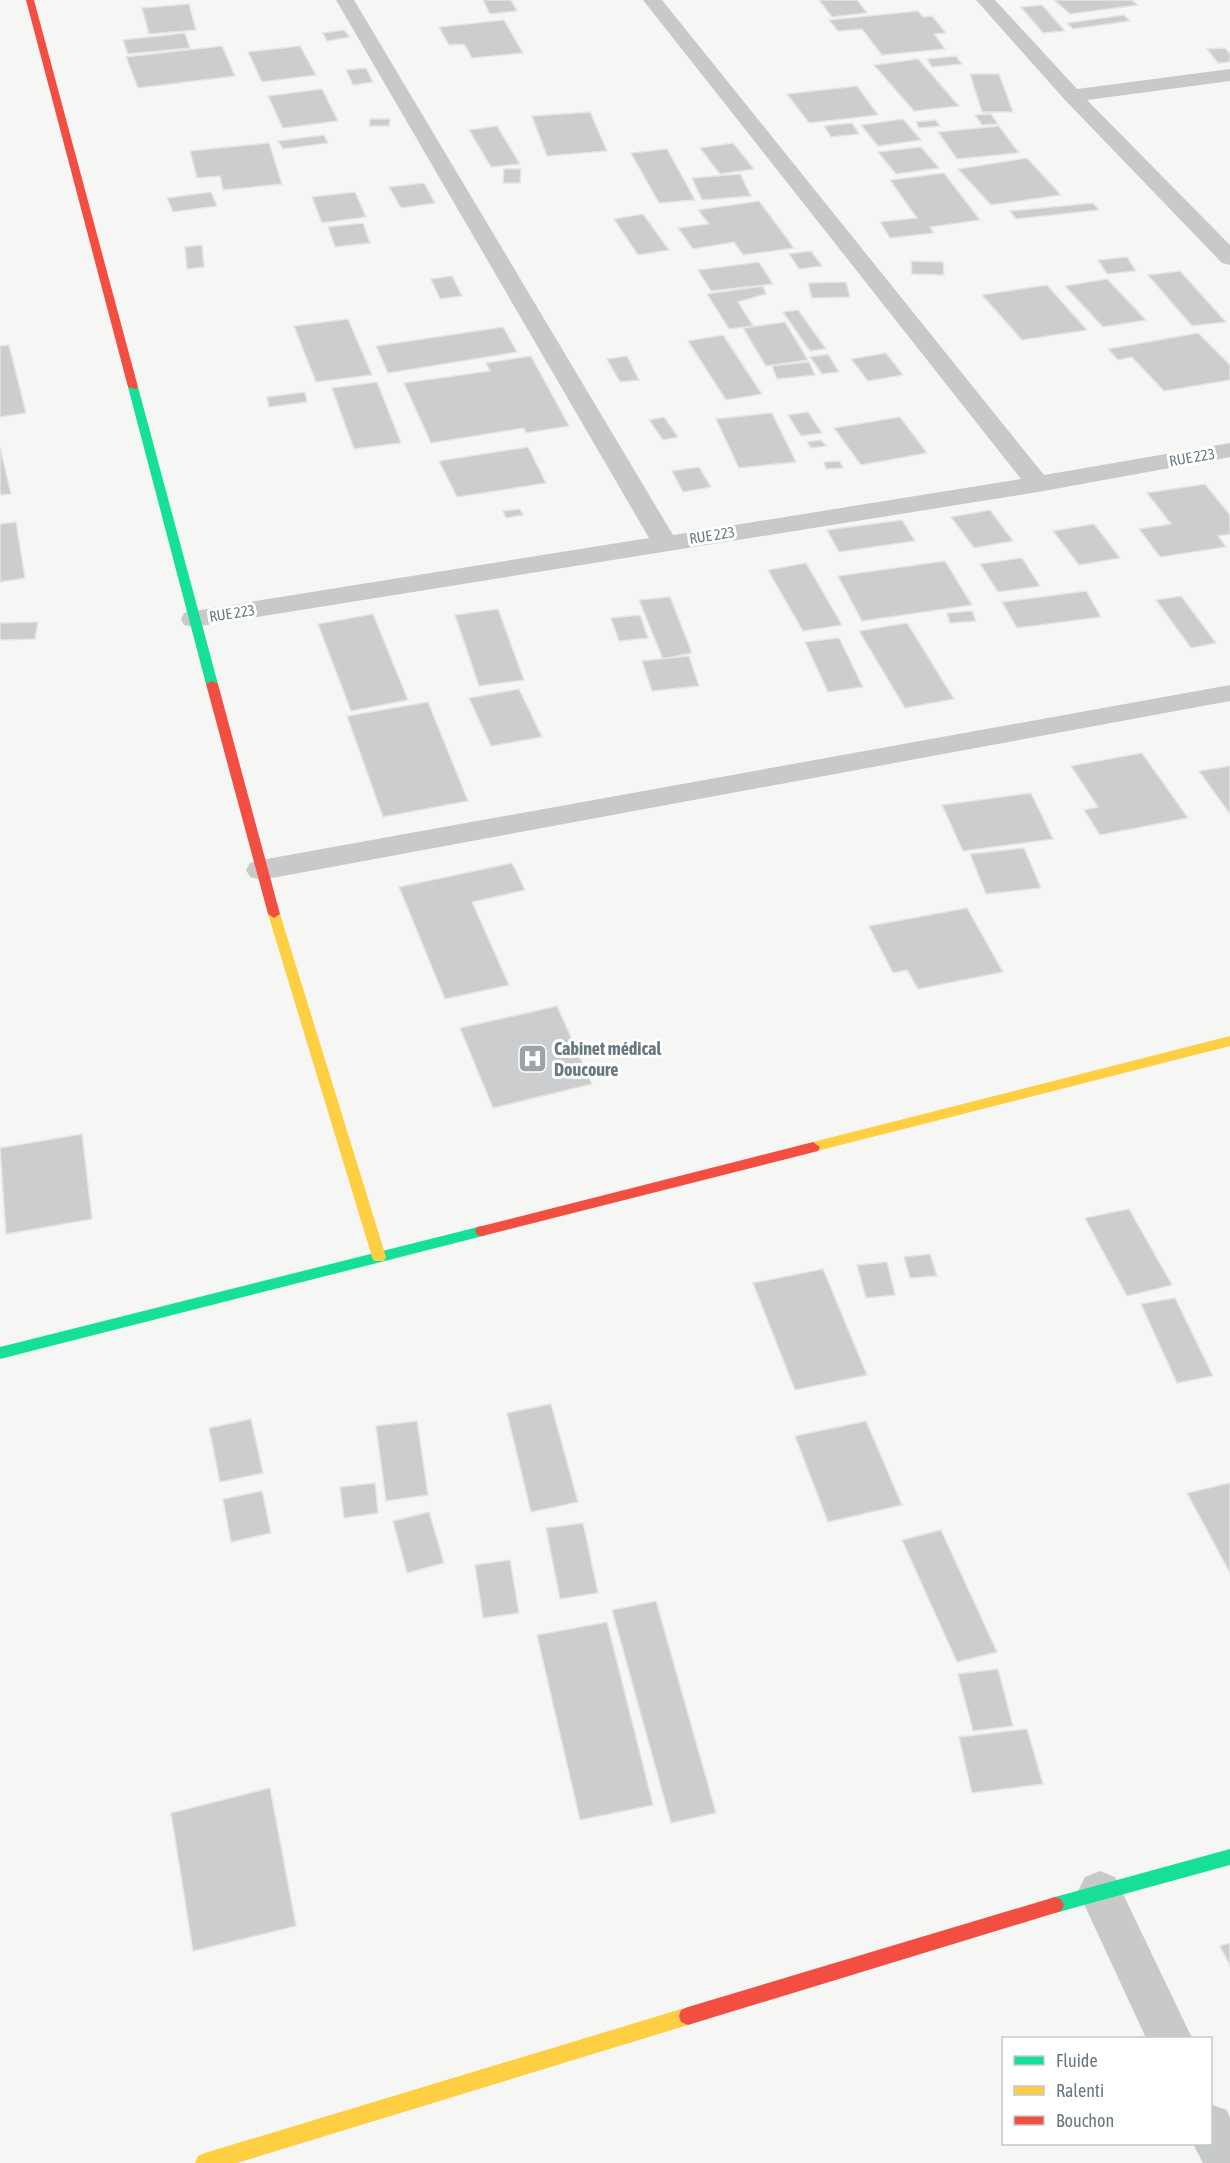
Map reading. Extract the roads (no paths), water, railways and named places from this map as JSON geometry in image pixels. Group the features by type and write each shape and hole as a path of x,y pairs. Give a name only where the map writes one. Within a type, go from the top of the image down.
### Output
{"street":[{"path":"30,0 261,870 379,1257"},
{"path":"345,0 665,543"},
{"path":"652,0 1038,484"},
{"path":"985,0 1072,96 1230,258"},
{"path":"1072,96 1230,75"},
{"name":"RUE 223","path":"194,619 1038,484 1230,450"},
{"path":"261,870 1230,693"},
{"path":"0,1353 1230,1041"},
{"path":"205,2163 1100,1891 1230,1857"},
{"path":"1100,1891 1169,2037"},
{"path":"1212,2131 1227,2163"}],"place":[{"name":"Cabinet médical Doucoure","path":"533,1058"}]}
